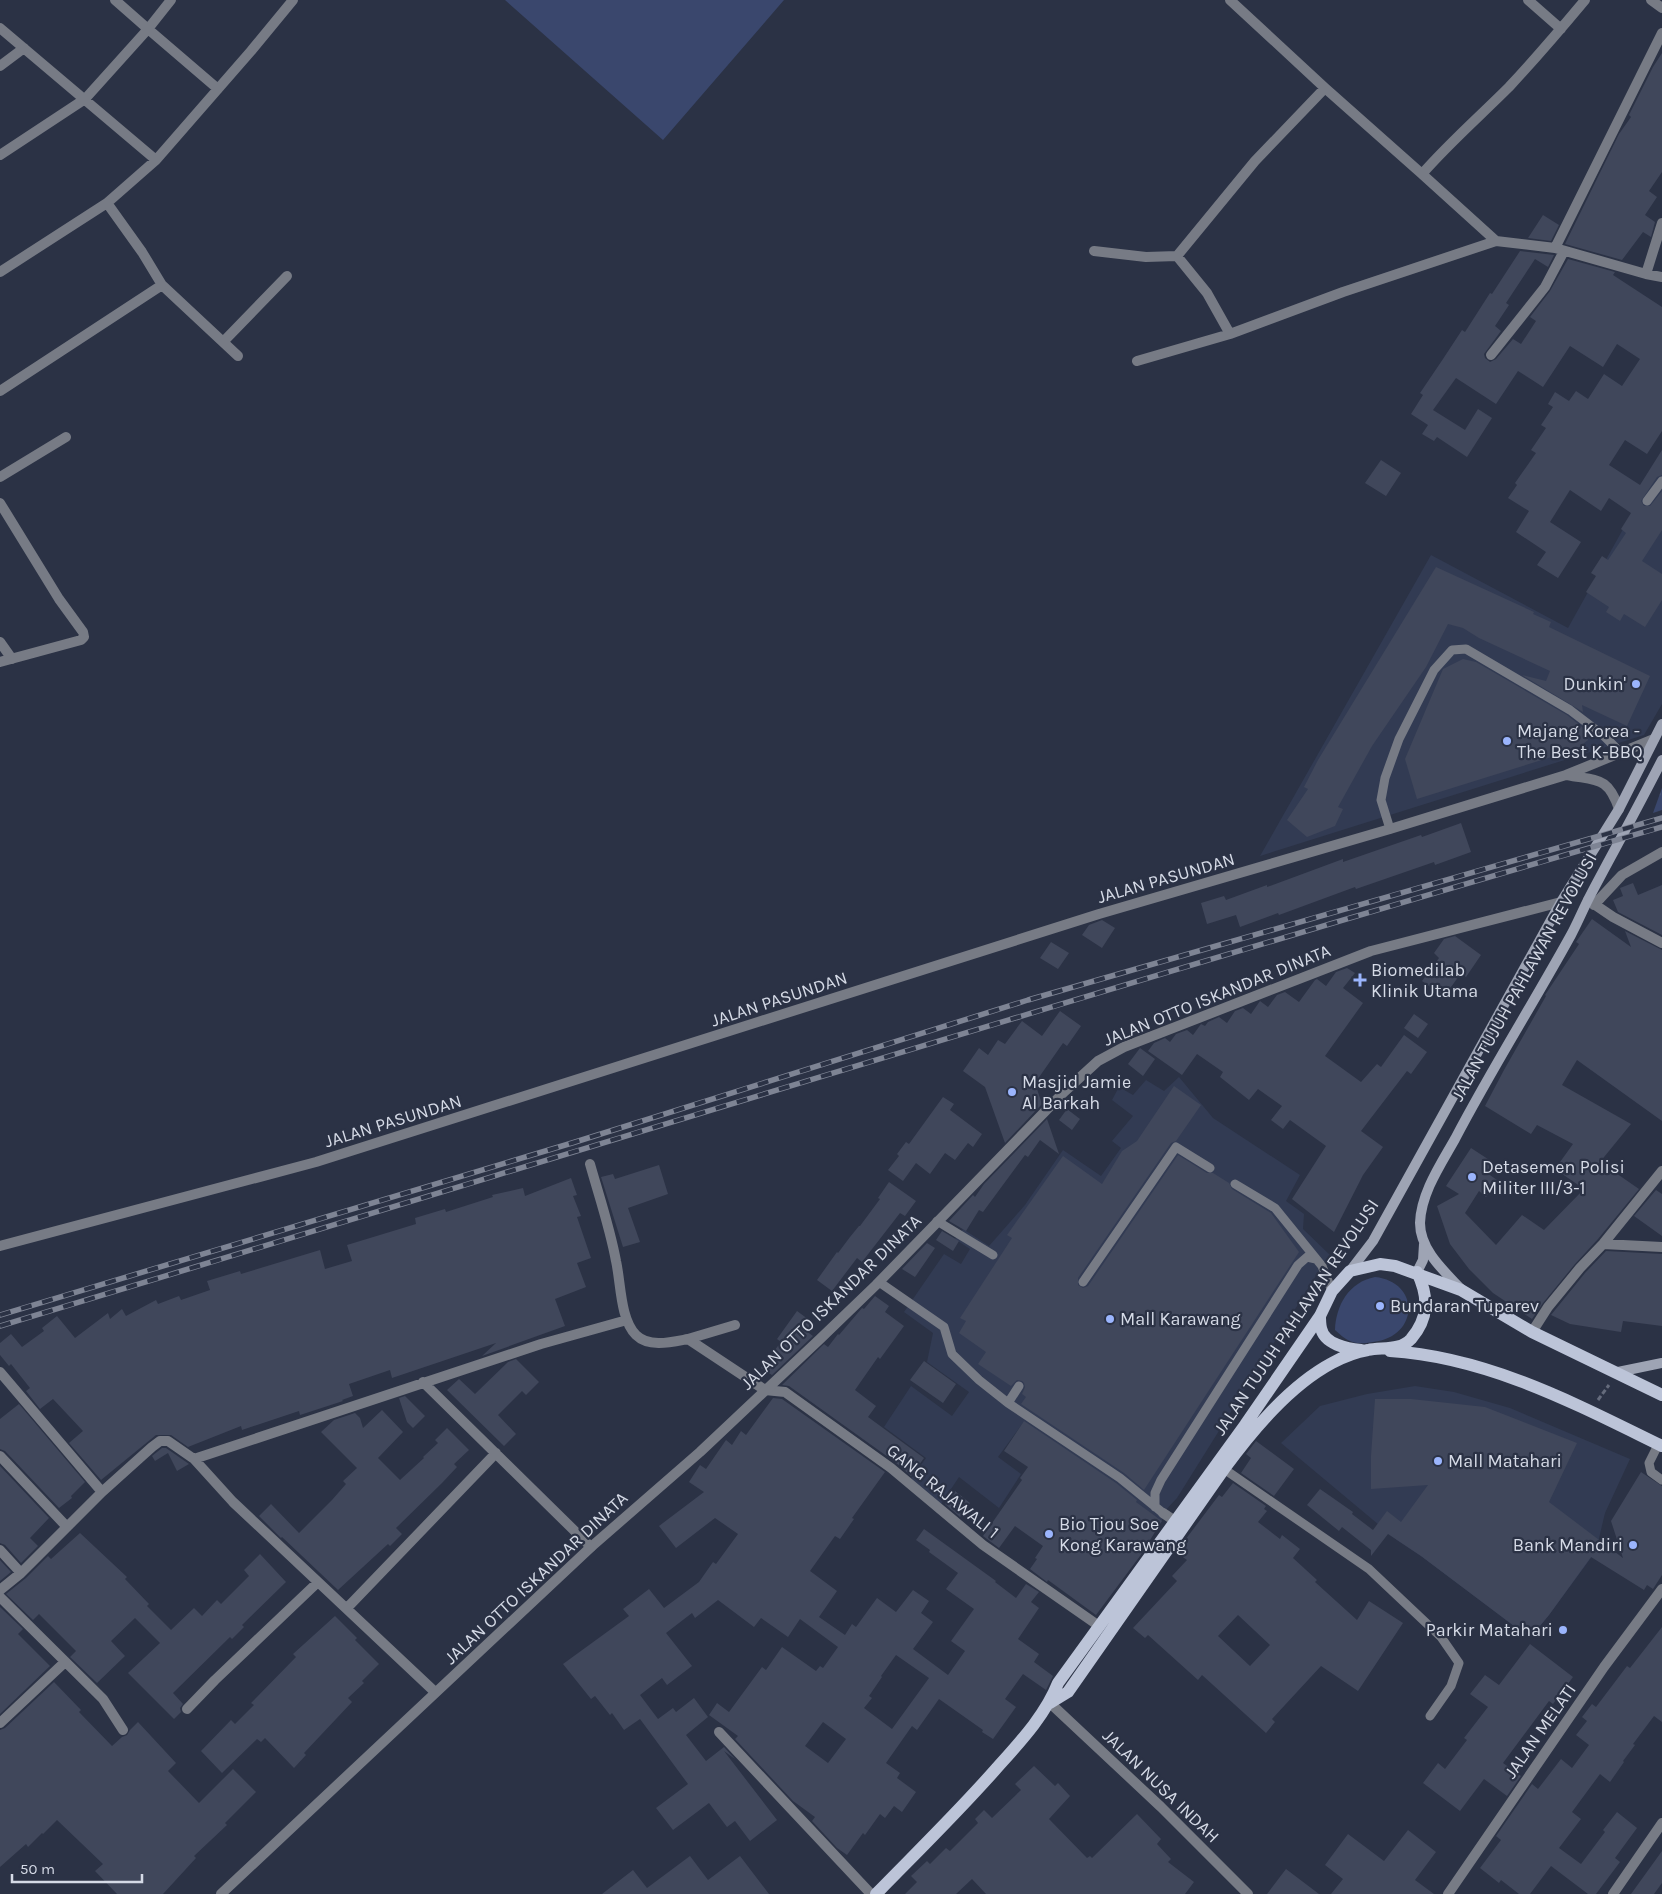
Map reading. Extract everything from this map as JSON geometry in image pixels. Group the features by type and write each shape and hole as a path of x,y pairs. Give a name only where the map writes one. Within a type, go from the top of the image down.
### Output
{"main road":[{"name":"JALAN TUJUH PAHLAWAN REVOLUSI","path":"876,1894 977,1791 1013,1750 1050,1703 1058,1683 1245,1425 1320,1316 1332,1291 1373,1241 1561,902 1619,809 1662,724"},
{"name":"JALAN TUJUH PAHLAWAN REVOLUSI","path":"1461,1290 1438,1264 1424,1244 1420,1224 1423,1203 1480,1092 1591,902 1662,762"},
{"path":"1417,1272 1423,1260 1424,1244"},
{"path":"1350,1270 1380,1264 1417,1272 1461,1290 1532,1332 1618,1372 1662,1395"},
{"path":"1367,1350 1400,1347 1410,1341 1421,1324 1425,1311 1425,1288 1417,1272"},
{"path":"1320,1316 1321,1330 1329,1340 1352,1350 1435,1356 1491,1370 1590,1411 1660,1445"},
{"name":"JALAN TUJUH PAHLAWAN REVOLUSI","path":"1050,1703 1068,1692 1251,1433 1284,1399 1331,1364 1367,1350"},
{"path":"1618,1372 1662,1363"}],"street":[{"path":"116,0 218,89"},
{"path":"0,155 85,99 148,29 171,0"},
{"path":"0,272 107,203 156,160 293,0"},
{"path":"1230,0 1496,241"},
{"path":"1528,0 1561,29"},
{"path":"1422,174 1443,150 1508,87 1585,0"},
{"path":"1651,0 1662,8"},
{"path":"0,28 156,160"},
{"path":"1491,356 1545,287 1559,250 1662,33"},
{"path":"0,66 24,48"},
{"path":"1094,251 1146,257 1178,256 1256,161 1325,88"},
{"path":"107,203 142,252 162,285 238,356"},
{"path":"1646,274 1662,223"},
{"path":"1137,361 1230,334 1343,292 1496,241 1559,250 1646,274 1662,276"},
{"path":"1178,256 1207,293 1230,334"},
{"path":"224,341 287,276"},
{"path":"0,391 162,285"},
{"path":"0,477 66,437"},
{"path":"0,503 83,632 84,637 81,640 0,662"},
{"path":"0,642 12,659"},
{"name":"JALAN PASUNDAN","path":"0,1246 316,1162 1100,914 1566,775 1654,739"},
{"name":"JALAN PASUNDAN","path":"1566,775 1603,782 1613,792 1619,809"},
{"path":"1662,852 1622,875 1591,902 1662,943"},
{"name":"JALAN OTTO ISKANDAR DINATA","path":"221,1894 591,1547 700,1452 879,1282 1064,1092 1098,1061 1124,1047 1371,950 1561,902"},
{"path":"590,1164 616,1261 627,1320 636,1334 646,1342 676,1341 734,1325"},
{"path":"1532,1332 1548,1308 1580,1268 1603,1244 1662,1171"},
{"path":"1603,1244 1662,1247"},
{"path":"194,1459 541,1344 627,1320"},
{"path":"688,1339 764,1390"},
{"path":"0,1372 102,1492"},
{"path":"423,1382 591,1547"},
{"name":"GANG RAJAWALI 1","path":"764,1390 785,1392 891,1468 983,1545 1098,1626"},
{"path":"0,1590 21,1573 102,1492 152,1447 160,1441 168,1441 194,1459 233,1502 435,1692"},
{"path":"347,1608 496,1453"},
{"path":"0,1456 67,1527"},
{"path":"1159,1510 1175,1521"},
{"path":"0,1550 21,1573"},
{"path":"187,1709 318,1582"},
{"name":"JALAN MELATI","path":"1448,1894 1598,1675 1662,1589"},
{"path":"0,1597 103,1699 123,1730"},
{"path":"0,1723 64,1662"},
{"name":"JALAN NUSA INDAH","path":"1050,1703 1161,1807 1248,1894"},
{"path":"719,1732 871,1894"},
{"path":"1612,1894 1662,1823"}],"lane":[{"path":"1647,501 1662,481"},
{"path":"1390,829 1381,800 1385,778 1399,739 1434,670 1452,650 1466,649 1570,710 1604,736 1621,753"},
{"path":"1083,1282 1176,1147 1210,1168"},
{"path":"1235,1184 1275,1208 1322,1266 1332,1291"},
{"path":"1280,1206 1302,1236 1304,1245"},
{"path":"937,1221 993,1255"},
{"path":"1159,1510 1155,1493 1161,1480 1298,1265 1308,1257 1316,1259"},
{"path":"879,1282 944,1327 952,1354 979,1380 1008,1403 1120,1478 1159,1510"},
{"path":"1008,1403 1019,1386"},
{"path":"1660,1445 1649,1463 1651,1472 1662,1480"},
{"path":"1224,1469 1369,1569 1441,1637 1459,1663 1451,1686 1430,1716"}],"path":[{"path":"1590,1411 1618,1372"}],"shaded area":[{"path":"1662,459 1662,704 1644,735 1260,856 1431,555 1568,628"},
{"path":"1179,1077 1213,1118 1300,1175 1286,1201 1304,1214 1303,1229 1331,1256 1322,1266 1177,1498 1163,1513 1162,1521 1023,1423 998,1457 1021,1474 999,1508 959,1477 941,1504 911,1479 926,1458 884,1427 911,1386 952,1416 969,1392 927,1362 933,1333 904,1312 944,1254 961,1264 970,1249 955,1239 963,1229 989,1246 1025,1205 1063,1150 1101,1176 1121,1148 1112,1141 1133,1116 1112,1100 1119,1087 1133,1095 1146,1080 1164,1091"},
{"path":"1415,1386 1454,1392 1510,1408 1630,1459 1605,1513 1596,1551 1530,1638 1397,1540 1281,1443 1320,1406 1367,1394"}],"green space":[{"path":"505,0 784,0 663,140"},
{"path":"1662,788 1662,810 1653,813"},
{"path":"1375,1277 1390,1281 1401,1289 1407,1298 1408,1310 1406,1321 1399,1330 1388,1338 1367,1343 1352,1342 1335,1330 1338,1312 1351,1289"}],"building":[{"path":"1662,53 1662,172 1649,191 1657,197 1645,215 1655,222 1651,237 1643,232 1622,260 1565,244 1619,134 1631,117 1629,115 1653,67"},
{"path":"1543,215 1559,225 1551,241 1528,238"},
{"path":"1520,251 1554,255 1548,267 1535,259 1506,303 1509,305 1495,326 1501,331 1484,354 1485,358 1490,362 1496,359 1513,339 1521,344 1536,321 1530,317 1550,291 1568,259 1615,272 1613,275 1662,307 1662,431 1647,454 1625,440 1609,465 1640,485 1662,450 1662,475 1657,477 1641,501 1644,506 1650,506 1662,491 1662,530 1642,561 1662,574 1662,600 1645,627 1624,614 1620,621 1606,612 1609,607 1586,592 1596,576 1591,573 1602,556 1608,560 1626,533 1621,529 1631,513 1609,498 1601,511 1570,490 1550,522 1581,542 1558,578 1537,565 1546,552 1516,532 1529,511 1508,498 1517,485 1515,483 1536,453 1531,450 1546,428 1541,425 1553,407 1548,404 1555,392 1569,401 1576,391 1588,399 1604,374 1622,386 1640,359 1617,344 1603,367 1570,346 1543,387 1518,371 1496,404 1456,378 1433,410 1465,430 1478,409 1492,418 1467,457 1437,437 1434,441 1422,434 1428,425 1411,414 1423,395 1420,393 1462,330 1465,332"},
{"path":"1381,460 1401,473 1386,496 1365,483"},
{"path":"1436,567 1534,612 1533,614 1551,622 1549,627 1650,676 1627,726 1582,705 1583,712 1522,675 1546,681 1550,671 1479,638 1463,628 1448,624 1426,667 1372,746 1338,807 1343,809 1335,826 1307,837 1287,820 1308,789 1304,787 1318,760"},
{"path":"1463,659 1476,662 1567,715 1587,731 1588,740 1577,749 1417,799 1405,759 1443,669"},
{"path":"1461,823 1471,852 1435,865 1434,862 1356,889 1355,887 1240,927 1236,915 1207,924 1201,903 1224,896 1226,900 1343,859 1343,862"},
{"path":"1633,883 1638,895 1662,885 1662,935 1618,912 1613,900 1623,896 1620,888"},
{"path":"1592,919 1631,947 1625,931 1662,950 1662,1121 1577,1060 1562,1085 1631,1124 1600,1162 1639,1189 1575,1264 1532,1319 1493,1293 1469,1269 1450,1244 1437,1206 1459,1194 1446,1186 1471,1148 1494,1163 1487,1173 1497,1180 1486,1197 1479,1191 1465,1213 1496,1245 1522,1215 1544,1230 1584,1189 1555,1169 1573,1144 1537,1125 1531,1134 1485,1106 1545,995 1579,944 1576,942"},
{"path":"1102,920 1115,928 1102,948 1082,935 1089,925"},
{"path":"1455,936 1481,955 1466,977 1461,973 1444,997 1422,981 1439,958 1434,953 1444,939"},
{"path":"1051,942 1069,953 1058,969 1040,958"},
{"path":"1347,968 1355,973 1343,988 1363,1003 1325,1056 1361,1082 1377,1064 1381,1067 1404,1035 1427,1052 1411,1074 1407,1071 1361,1131 1383,1147 1363,1175 1334,1232 1292,1199 1326,1146 1290,1120 1283,1129 1271,1120 1282,1106 1258,1089 1249,1100 1220,1077 1223,1072 1197,1054 1182,1075 1148,1051 1154,1043 1165,1038 1170,1042 1176,1034 1187,1030 1193,1035 1201,1024 1205,1026 1208,1022 1219,1017 1227,1023 1235,1011 1243,1008 1251,1014 1260,1001 1268,1007 1277,995 1285,992 1299,1002 1315,980 1317,979 1326,986 1336,972"},
{"path":"1060,1011 1081,1026 1067,1046 1063,1043 1035,1083 1042,1104 1005,1143 985,1087 963,1071 979,1048 988,1055 998,1040 1005,1044 1022,1021 1042,1036"},
{"path":"1414,1014 1428,1024 1418,1038 1404,1028"},
{"path":"1140,1048 1155,1059 1143,1076 1128,1064"},
{"name":"Mall Karawang","path":"1174,1086 1201,1105 1176,1141 1171,1143 1078,1278 1078,1285 1083,1288 1088,1286 1178,1155 1207,1173 1213,1173 1229,1183 1232,1189 1271,1213 1299,1252 1144,1490 1124,1473 1021,1404 1026,1397 1022,1394 1025,1387 1022,1381 1017,1380 1011,1386 978,1364 986,1352 959,1333 966,1321 960,1318 1012,1238 1007,1235 1063,1156 1102,1184 1122,1151 1137,1141"},
{"path":"943,1097 954,1104 950,1110 982,1134 973,1147 968,1143 955,1160 945,1153 930,1174 916,1163 903,1181 888,1170 899,1156 897,1154 906,1142 909,1144"},
{"path":"1067,1109 1080,1119 1072,1130 1059,1120"},
{"path":"1047,1119 1059,1154 1040,1140 1028,1157 1025,1155 983,1212 979,1210 966,1231 949,1221 973,1195 975,1197 984,1184"},
{"path":"659,1165 668,1194 628,1208 640,1242 623,1247 601,1177 613,1174 615,1179"},
{"path":"571,1178 577,1195 573,1196 581,1216 577,1217 591,1258 577,1263 586,1287 555,1299 565,1326 482,1356 496,1343 392,1378 390,1370 349,1384 353,1396 343,1401 300,1415 299,1411 242,1430 241,1426 188,1447 171,1435 156,1435 101,1480 69,1443 83,1431 53,1399 40,1409 26,1391 30,1388 11,1364 9,1366 0,1355 0,1343 11,1334 22,1347 44,1331 42,1328 57,1316 75,1338 108,1313 110,1319 122,1309 126,1316 156,1300 158,1304 179,1296 181,1300 210,1290 207,1281 240,1271 241,1274 320,1250 325,1269 352,1261 347,1245 416,1224 415,1218 445,1209 446,1212 493,1197 492,1195 523,1188 525,1196"},
{"path":"889,1182 916,1201 905,1216 900,1213 862,1262 857,1258 832,1291 817,1280 880,1199 878,1198"},
{"path":"1656,1190 1662,1194 1662,1236 1634,1216"},
{"path":"942,1231 959,1241 953,1251 936,1240"},
{"path":"927,1243 935,1248 915,1277 902,1269"},
{"path":"1606,1251 1662,1254 1662,1326 1623,1321 1621,1332 1570,1324 1551,1315 1585,1273"},
{"path":"875,1296 889,1306 885,1312 904,1326 880,1359 878,1357 855,1390 876,1406 868,1417 924,1458 911,1476 895,1462 789,1386 782,1385 824,1344 828,1347"},
{"path":"797,1311 812,1322 806,1331 813,1336 772,1375 761,1368 781,1342 777,1339"},
{"path":"516,1359 539,1382 526,1395 522,1391 498,1415 516,1434 504,1446 447,1390 459,1379 475,1394 508,1362"},
{"path":"924,1361 956,1384 943,1403 910,1380"},
{"path":"405,1396 425,1416 413,1428 407,1422 399,1398"},
{"path":"773,1398 782,1399 885,1472 852,1518 854,1519 840,1539 835,1536 810,1571 837,1591 819,1617 845,1635 852,1624 856,1627 877,1598 896,1612 913,1590 929,1601 921,1613 933,1622 913,1649 948,1675 965,1651 951,1641 974,1609 946,1589 958,1573 916,1540 924,1529 996,1581 1016,1598 1026,1584 1039,1592 1031,1602 1039,1608 1018,1639 1039,1654 1034,1662 1053,1676 1046,1690 1023,1674 1005,1699 1016,1707 993,1739 939,1699 917,1730 912,1726 886,1763 900,1773 897,1778 916,1792 902,1812 894,1806 885,1818 880,1814 847,1855 837,1848 812,1821 815,1817 793,1801 735,1739 738,1736 709,1715 717,1703 729,1712 762,1667 766,1670 782,1647 816,1671 820,1666 823,1668 838,1647 800,1619 788,1637 761,1618 754,1627 718,1600 695,1618 692,1613 666,1633 692,1666 667,1685 662,1678 640,1695 658,1719 673,1708 676,1712 694,1698 708,1717 686,1735 706,1761 724,1747 735,1759 724,1751 777,1820 750,1841 735,1821 727,1827 709,1803 673,1830 656,1808 688,1784 640,1719 624,1730 612,1713 610,1715 595,1696 591,1699 563,1664 629,1616 623,1609 649,1589 664,1608 699,1582 713,1562 716,1564 738,1534 715,1518 676,1548 659,1526 704,1492 689,1482 700,1465 706,1469 726,1440 732,1445 741,1431 746,1435","holes":["896,1655 929,1678 892,1729 864,1708 872,1698 869,1696 881,1676","823,1722 846,1739 828,1763 805,1746"]},
{"path":"1375,1399 1411,1399 1485,1407 1577,1443 1549,1502 1623,1558 1611,1521 1641,1472 1662,1486 1662,1575 1653,1589 1647,1585 1644,1590 1591,1557 1530,1638 1421,1556 1388,1534 1371,1556 1371,1550 1342,1527 1339,1531 1307,1505 1320,1489 1353,1512 1352,1514 1373,1530 1387,1511 1401,1522 1428,1485 1371,1489"},
{"path":"19,1404 85,1482 71,1496 72,1498 59,1508 5,1451 0,1449 0,1419"},
{"path":"382,1410 403,1432 378,1458 400,1480 438,1443 435,1440 447,1428 469,1450 454,1464 457,1467 396,1528 402,1534 390,1546 388,1544 338,1590 259,1516 271,1504 299,1533 332,1500 346,1484 343,1481 357,1468 321,1432 334,1420 355,1413 360,1418 363,1428"},
{"path":"1024,1421 1116,1483 1137,1500 1136,1502 1162,1521 1140,1556 1096,1615 1030,1569 1043,1546 1015,1526 999,1548 983,1536 1022,1480 1020,1478 1028,1467 1004,1451"},
{"path":"1256,1441 1294,1469 1274,1496 1241,1473 1251,1458 1246,1454"},
{"path":"162,1448 166,1448 189,1464 177,1471 168,1453 155,1461 152,1456"},
{"path":"0,1466 49,1518 30,1538 38,1546 21,1563 5,1545 0,1543"},
{"path":"1233,1483 1266,1506 1264,1509 1267,1511 1258,1522 1280,1539 1282,1535 1300,1549 1293,1558 1317,1580 1315,1582 1357,1620 1369,1601 1403,1623 1358,1691 1321,1666 1272,1719 1275,1722 1266,1733 1202,1675 1198,1680 1148,1635 1145,1638 1133,1628 1177,1581 1172,1576 1187,1560 1176,1552 1219,1495 1222,1497","holes":["1238,1615 1270,1645 1250,1666 1218,1636"]},
{"path":"955,1491 970,1503 960,1517 945,1504"},
{"path":"80,1533 127,1577 125,1579 149,1604 147,1606 171,1630 194,1608 202,1616 217,1600 221,1604 249,1576 244,1570 260,1554 286,1582 242,1625 244,1627 232,1639 230,1637 173,1693 183,1704 180,1708 181,1712 174,1719 128,1673 160,1643 135,1618 111,1641 125,1656 97,1683 70,1657 76,1651 39,1614 33,1620 6,1594 26,1578 48,1556 51,1559"},
{"path":"0,1560 11,1572 0,1581"},
{"path":"0,1607 23,1629 18,1634 50,1666 0,1714"},
{"path":"335,1616 379,1664 362,1681 364,1683 348,1698 352,1702 304,1753 306,1755 294,1768 265,1738 261,1742 257,1739 222,1773 201,1751 231,1720 235,1724 254,1705 251,1703 296,1657 293,1654"},
{"path":"1662,1627 1662,1722 1654,1716 1633,1744 1635,1745 1610,1782 1600,1774 1572,1812 1581,1819 1559,1848 1581,1864 1605,1832 1603,1830 1617,1812 1637,1828 1615,1858 1620,1862 1596,1894 1588,1894 1551,1866 1530,1894 1519,1894 1501,1880 1499,1883 1480,1868 1501,1840 1496,1836 1532,1784 1538,1789 1561,1759 1572,1768 1589,1745 1576,1735 1587,1721 1582,1717 1592,1704 1596,1707 1627,1666 1630,1668"},
{"path":"1530,1644 1573,1677 1553,1704 1549,1701 1503,1763 1521,1776 1507,1796 1484,1779 1460,1811 1423,1783 1438,1763 1445,1769 1467,1740 1464,1738 1488,1707 1470,1694 1485,1675 1499,1685"},
{"path":"54,1682 81,1710 79,1712 112,1746 127,1735 138,1722 176,1763 168,1771 199,1803 233,1769 256,1792 225,1823 227,1825 194,1856 196,1858 163,1894 117,1894 95,1871 103,1864 57,1820 28,1847 26,1844 0,1867 0,1730 5,1728"},
{"path":"1034,1766 1055,1786 1058,1783 1070,1796 1049,1819 1087,1858 1090,1856 1092,1858 1137,1814 1161,1839 1157,1844 1171,1859 1168,1862 1194,1882 1185,1894 986,1894 972,1879 956,1894 905,1894 917,1882 911,1876 927,1861 930,1864 946,1848 950,1851 978,1823 975,1819 984,1810 992,1818 1021,1790 1015,1784"},
{"path":"1408,1830 1436,1852 1415,1880 1434,1894 1331,1894 1343,1879 1325,1865 1348,1834 1384,1861"},
{"path":"1662,1851 1662,1883 1654,1894 1631,1894"},
{"path":"690,1856 708,1880 740,1856 769,1894 602,1894 633,1870 647,1888"},
{"path":"1286,1869 1319,1894 1267,1894"}],"railway":[{"path":"0,1315 572,1143 1028,1000 1662,818"},
{"path":"0,1326 1038,1011 1662,827"}],"place":[{"name":"Dunkin'","path":"1636,684"},
{"name":"Majang Korea - The Best K-BBQ","path":"1507,741"},
{"name":"Biomedilab Klinik Utama","path":"1360,980"},
{"name":"Masjid Jamie Al Barkah","path":"1012,1092"},
{"name":"Detasemen Polisi Militer III/3-1","path":"1472,1177"},
{"name":"Bundaran Tuparev","path":"1380,1306"},
{"name":"Mall Karawang","path":"1110,1319"},
{"name":"Mall Matahari","path":"1438,1461"},
{"name":"Bio Tjou Soe Kong Karawang","path":"1049,1534"},
{"name":"Bank Mandiri","path":"1633,1545"},
{"name":"Parkir Matahari","path":"1563,1630"}]}
